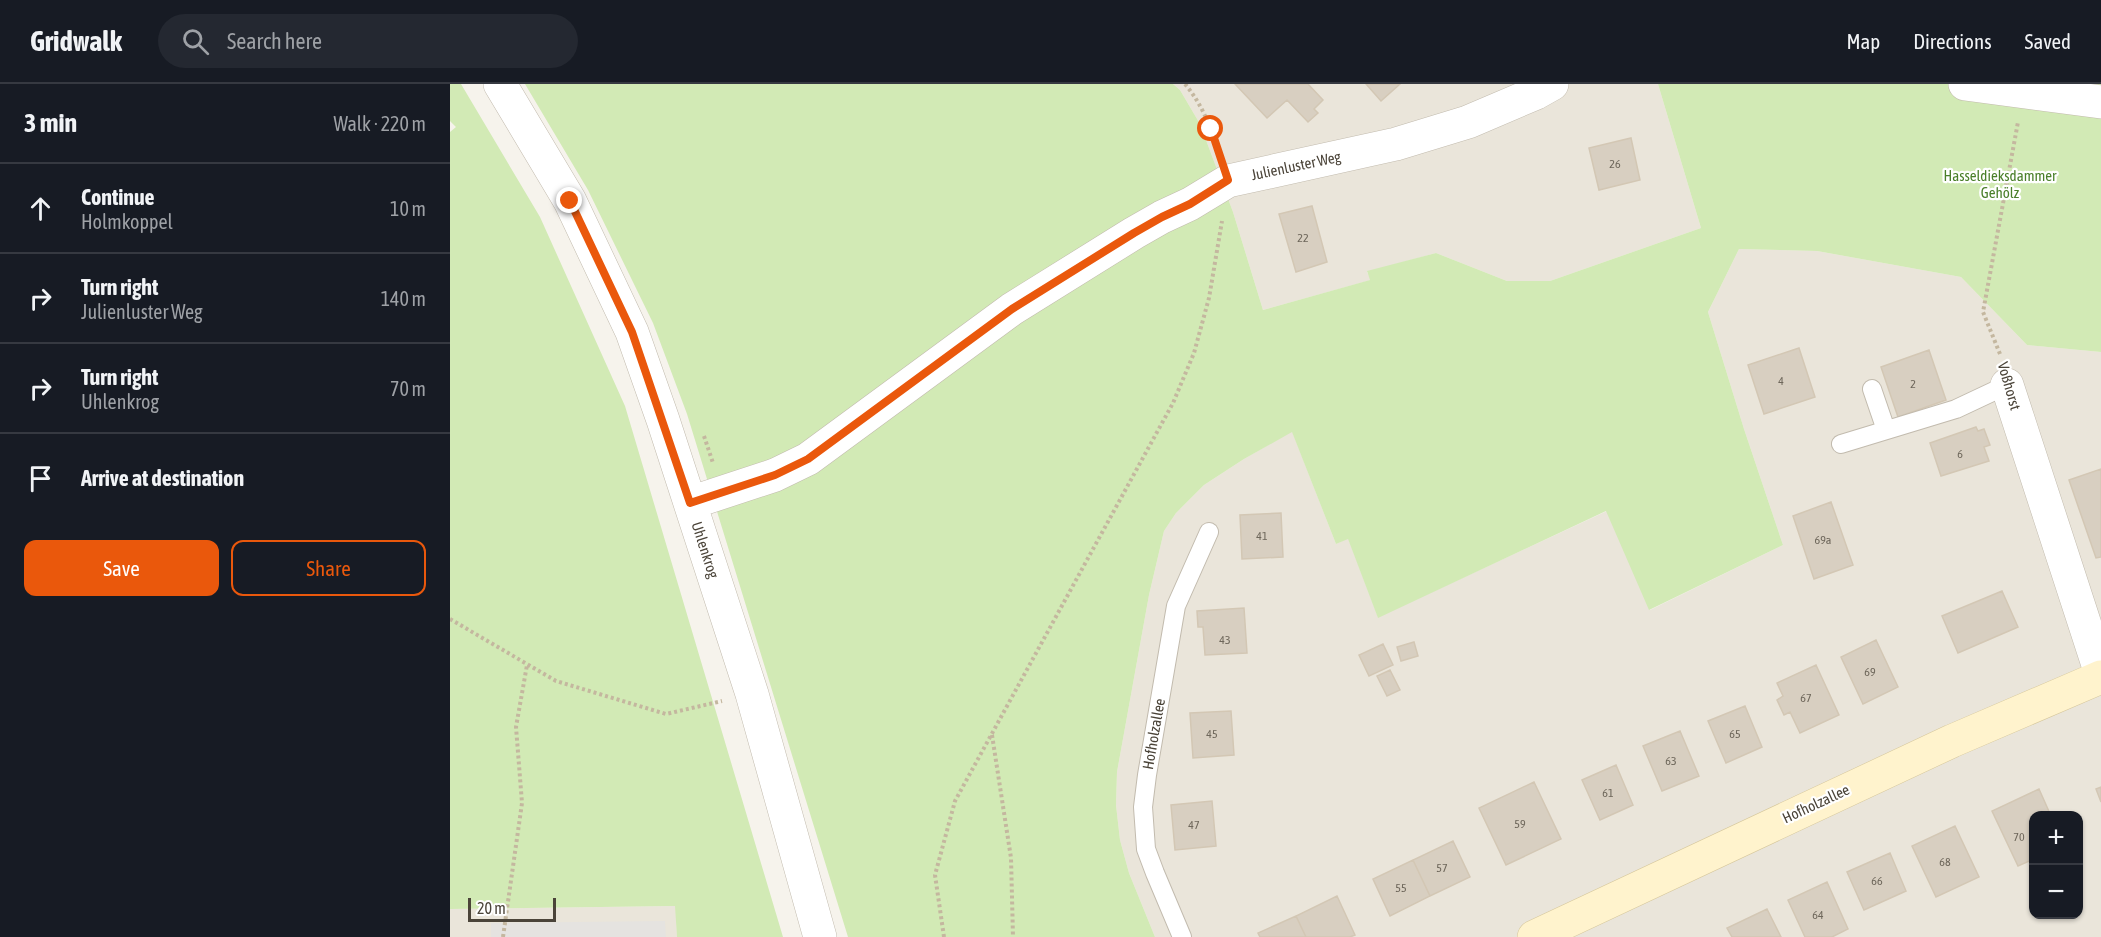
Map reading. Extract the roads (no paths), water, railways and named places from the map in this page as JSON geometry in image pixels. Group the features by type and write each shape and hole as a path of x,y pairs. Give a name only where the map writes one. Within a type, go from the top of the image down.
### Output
{"street":[{"name":"Uhlenkrog","path":"500,84 570,201 632,332 752,694 820,937"},
{"name":"Julienluster Weg","path":"690,503 775,475 808,459 1012,309 1134,233 1190,204 1228,180 1404,142 1468,122 1552,84"},
{"path":"1965,84 2101,102"},
{"name":"Voßhorst","path":"2007,385 2101,676"},
{"name":"Hofholzallee","path":"1534,937 1941,746 2101,676"}],"lane":[{"path":"1841,444 1956,409 2007,385"},
{"path":"1872,389 1886,430"},
{"name":"Hofholzallee","path":"1182,937 1146,849 1143,807 1176,606 1209,532"}],"park label":[{"name":"Hasseldieksdammer Gehölz","path":"2000,184"}]}
